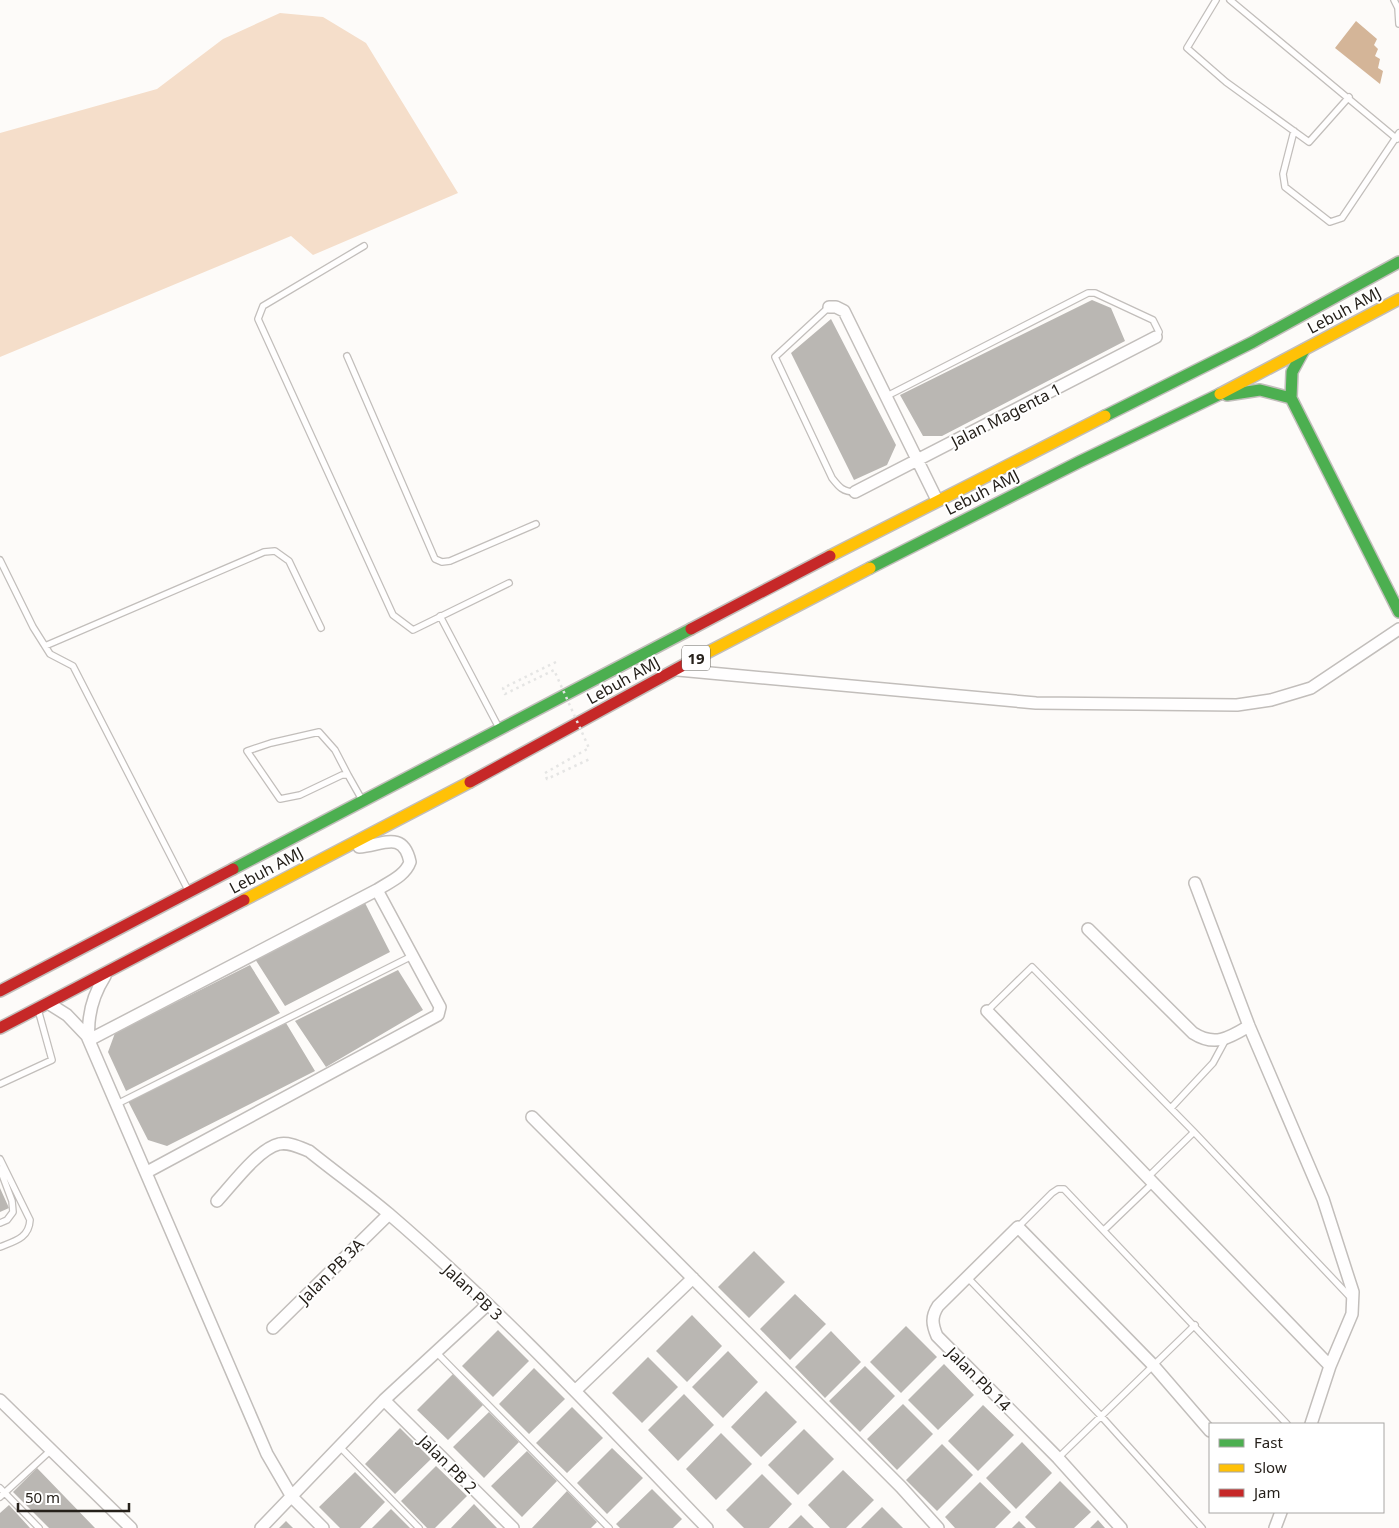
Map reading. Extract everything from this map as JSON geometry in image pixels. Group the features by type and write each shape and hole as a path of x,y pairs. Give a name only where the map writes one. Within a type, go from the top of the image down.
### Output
{"main road":[{"name":"Lebuh AMJ","path":"0,991 937,500 1253,342 1399,262"},
{"name":"Lebuh AMJ","path":"0,1028 352,844 750,629 1053,475 1211,399 1399,299"},
{"path":"1305,349 1295,360 1291,370 1291,398 1399,612"},
{"path":"1211,399 1236,393 1264,390 1278,392 1291,398"}],"street":[{"path":"829,307 836,307 844,311 937,500"},
{"name":"Jalan Magenta 1","path":"855,492 1156,337"},
{"path":"674,670 1036,703 1236,704 1270,700 1311,688 1399,629"},
{"path":"89,1040 377,890 408,869 410,862 405,847 392,841 365,847 358,847 352,844"},
{"path":"1195,883 1249,1026 1323,1198 1354,1300 1352,1314 1330,1366 1311,1423"},
{"path":"147,1172 438,1015 440,1007 377,890"},
{"path":"1088,929 1193,1033 1209,1041 1226,1039 1249,1026"},
{"path":"89,1040 90,1012 94,996 108,972"},
{"path":"48,1003 73,1020 89,1040 267,1454 292,1497 323,1528"},
{"path":"987,1011 1330,1366"},
{"path":"532,1117 938,1528"},
{"name":"Jalan PB 3","path":"217,1201 264,1151 279,1144 293,1144 309,1151 389,1214 487,1305 575,1391 707,1528"},
{"name":"Jalan PB 3A","path":"273,1328 389,1214"},
{"path":"1018,1226 1154,1365 1209,1430"},
{"name":"Jalan Pb 14","path":"1018,1226 933,1313 932,1325 937,1336 1058,1458 1121,1528"},
{"path":"575,1391 693,1278"},
{"path":"261,1528 384,1400 487,1305"},
{"path":"0,1400 131,1528"},
{"name":"Jalan PB 2","path":"384,1400 513,1528"},
{"path":"1275,1528 1281,1513"}],"lane":[{"path":"1216,0 1187,48 1226,82 1309,142 1348,97"},
{"path":"1230,0 1398,136 1342,218 1330,222 1285,187 1283,174 1294,131"},
{"path":"1394,0 1398,8 1399,24"},
{"path":"364,246 263,306 258,319 393,615 413,630 509,583"},
{"path":"887,396 1088,294 1095,294 1153,320 1159,332 1156,337"},
{"path":"829,307 775,357 832,478 839,488 846,492 855,492"},
{"path":"347,356 435,559 442,562 450,561 536,524"},
{"path":"45,646 264,552 275,551 289,561 321,628"},
{"path":"0,560 33,627 50,654 73,666 189,892"},
{"path":"440,616 500,730"},
{"path":"348,775 342,775 300,795 280,799 247,751 271,742 319,732 335,750 363,802"},
{"path":"117,1104 412,956"},
{"path":"987,1011 1032,967 1171,1108 1354,1300"},
{"path":"0,1084 52,1060 37,1008"},
{"path":"1171,1108 1213,1063 1226,1039"},
{"path":"1104,1230 1194,1132"},
{"path":"0,1159 30,1220 29,1230 24,1237 0,1247"},
{"path":"0,1169 12,1201 13,1212 7,1220 0,1223"},
{"path":"1018,1226 1052,1193 1058,1189 1064,1189 1195,1325 1285,1423"},
{"path":"968,1278 1101,1416 1202,1528"},
{"path":"1058,1458 1195,1325"},
{"path":"436,1352 610,1528"},
{"path":"340,1447 419,1528"},
{"path":"39,1528 2,1492 51,1450"}],"path":[{"path":"556,662 503,688 505,694 554,670 589,748 545,773 547,779 592,758"}],"shaded area":[{"path":"280,13 323,17 366,43 458,193 313,255 291,236 0,357 0,133 157,89 223,39"},
{"path":"1356,21 1377,39 1374,45 1378,49 1375,56 1380,59 1378,68 1383,71 1380,84 1335,48"}],"building":[{"path":"1092,300 1111,308 1125,341 942,436 923,436 900,395"},
{"path":"831,319 896,445 887,465 854,480 791,353"},
{"path":"364,901 390,952 285,1006 255,959"},
{"path":"250,965 280,1013 126,1091 108,1052 115,1033"},
{"path":"398,970 423,1010 326,1067 295,1021"},
{"path":"286,1023 315,1071 167,1146 148,1140 128,1101"},
{"path":"0,1188 9,1208 0,1212"},
{"path":"754,1251 785,1282 749,1318 718,1287"},
{"path":"795,1294 826,1324 790,1360 760,1329"},
{"path":"692,1315 722,1346 687,1382 656,1351"},
{"path":"906,1326 937,1357 901,1393 870,1362"},
{"path":"498,1330 529,1361 493,1397 462,1366"},
{"path":"831,1331 861,1362 825,1398 795,1367"},
{"path":"728,1351 758,1382 723,1418 692,1387"},
{"path":"648,1357 678,1387 642,1423 612,1393"},
{"path":"944,1364 974,1395 938,1430 908,1400"},
{"path":"865,1366 895,1396 860,1432 829,1401"},
{"path":"534,1368 565,1399 529,1434 499,1404"},
{"path":"453,1374 483,1405 448,1440 417,1410"},
{"path":"766,1391 797,1422 761,1457 731,1427"},
{"path":"684,1394 714,1425 678,1461 648,1430"},
{"path":"903,1404 933,1434 897,1470 867,1439"},
{"path":"983,1405 1014,1435 978,1471 948,1441"},
{"path":"572,1407 603,1438 567,1473 536,1443"},
{"path":"489,1412 519,1442 484,1478 453,1447"},
{"path":"400,1428 431,1459 395,1494 365,1464"},
{"path":"804,1429 834,1459 798,1495 768,1465"},
{"path":"721,1433 752,1464 716,1500 686,1469"},
{"path":"1022,1442 1052,1473 1016,1509 986,1478"},
{"path":"942,1444 973,1475 937,1511 906,1480"},
{"path":"612,1448 643,1478 607,1514 577,1483"},
{"path":"527,1451 557,1481 522,1517 491,1486"},
{"path":"436,1466 467,1496 435,1528 427,1528 401,1501"},
{"path":"37,1468 95,1528 49,1528 13,1492"},
{"path":"843,1470 874,1500 846,1528 830,1528 808,1505"},
{"path":"355,1472 385,1502 360,1528 340,1528 319,1507"},
{"path":"762,1474 792,1504 769,1528 744,1528 726,1510"},
{"path":"1060,1481 1091,1512 1074,1528 1036,1528 1025,1517"},
{"path":"980,1482 1011,1512 995,1528 955,1528 945,1517"},
{"path":"652,1489 682,1519 673,1528 620,1528 616,1524"},
{"path":"567,1491 597,1522 591,1528 532,1528"},
{"path":"474,1504 497,1528 451,1528"},
{"path":"9,1505 30,1528 0,1528 0,1513"},
{"path":"882,1507 903,1528 861,1528"},
{"path":"391,1509 410,1528 372,1528"},
{"path":"801,1515 814,1528 788,1528"},
{"path":"1098,1520 1105,1528 1090,1528"},
{"path":"286,1521 293,1528 279,1528"},
{"path":"1019,1521 1026,1528 1012,1528"}],"traffic: fast":[{"path":"1105,416 1253,342 1399,262"},
{"path":"1304,350 1292,372 1291,398 1399,612"},
{"path":"1227,395 1260,390 1291,398"},
{"path":"870,568 1079,462 1220,394"},
{"path":"233,869 691,629"}],"traffic: slow":[{"path":"1220,394 1399,299"},
{"path":"830,556 1105,416"},
{"path":"693,660 870,568"},
{"path":"244,900 470,782"}],"traffic: jam":[{"path":"691,629 830,556"},
{"path":"470,782 693,660"},
{"path":"0,991 233,869"},
{"path":"0,1028 244,900"}]}
